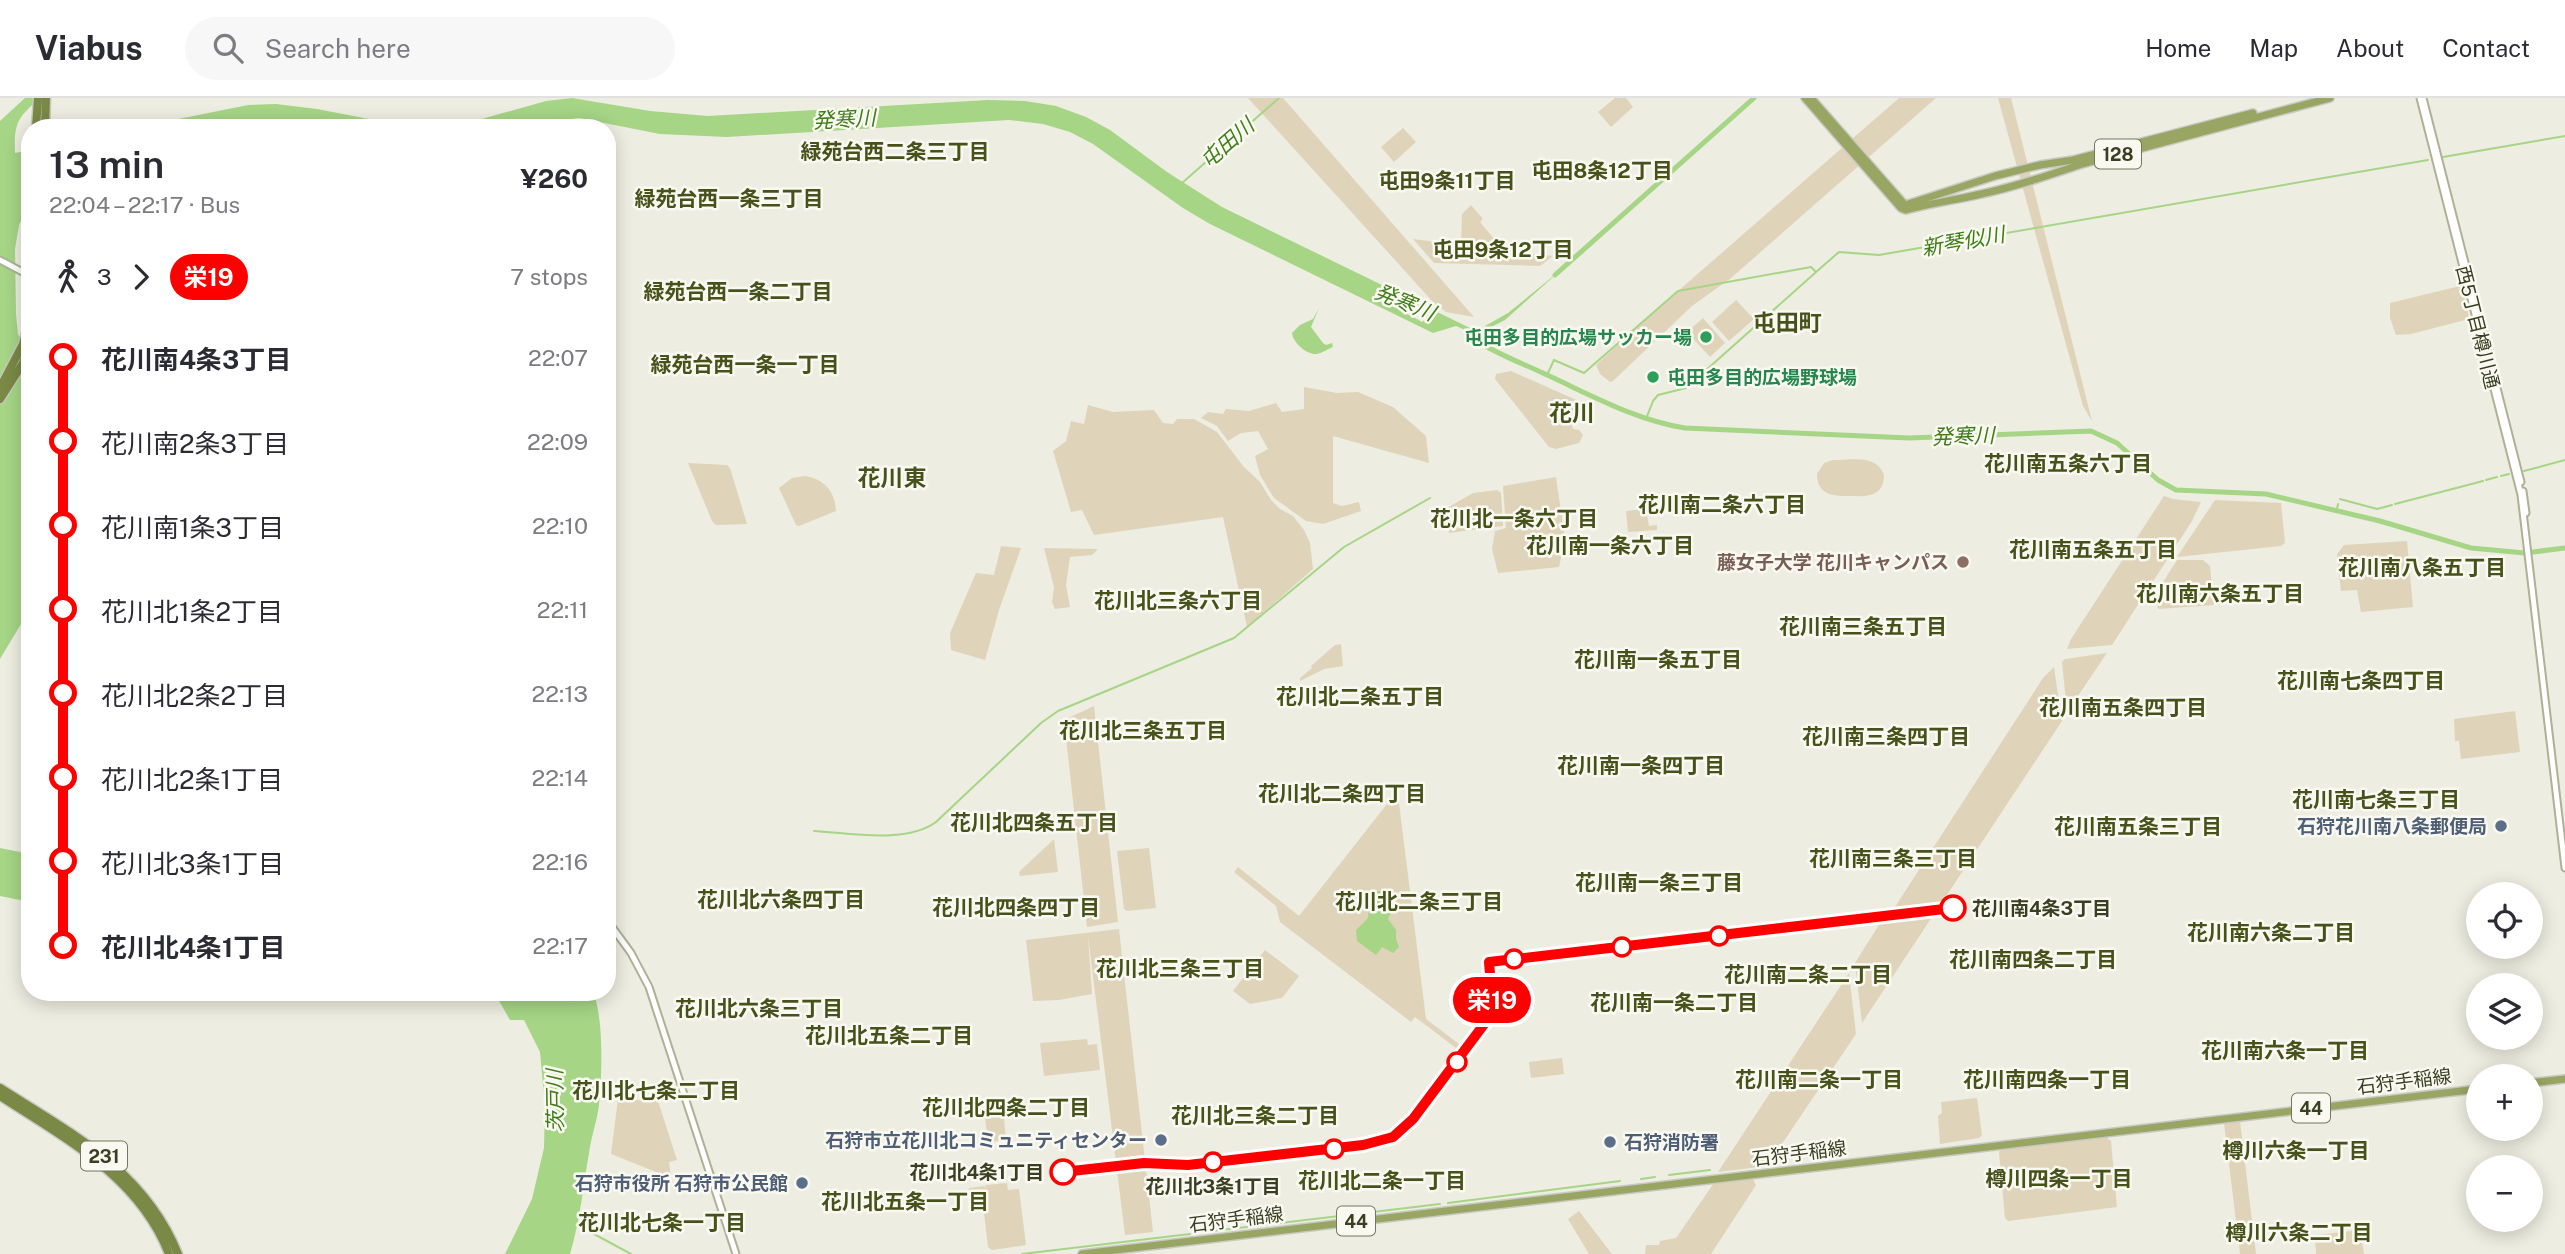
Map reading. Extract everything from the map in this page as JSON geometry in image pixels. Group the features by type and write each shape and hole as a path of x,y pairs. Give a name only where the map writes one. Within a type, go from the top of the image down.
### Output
{"highway":[{"path":"38,119 42,101"},
{"path":"42,101 44,119"},
{"path":"0,388 21,348"},
{"path":"0,399 21,366"},
{"name":"231","path":"0,1088 74,1135 122,1171 159,1214 178,1254"},
{"name":"231","path":"0,1096 97,1161 124,1184 155,1224 169,1254"}],"main road":[{"name":"128","path":"1805,98 1901,208 1906,210 1994,191 2043,178 2082,163 2330,98"},
{"name":"128","path":"1811,98 1905,205 1995,176 2073,160 2312,98"},
{"name":"西5丁目樽川通","path":"2421,98 2525,497 2565,868"},
{"path":"0,260 21,271"},
{"path":"616,932 631,953 649,987 736,1254"},
{"path":"2543,1082 2565,1079"},
{"name":"石狩手稲線","path":"1082,1254 2466,1090"}],"shaded area":[{"path":"1248,98 1283,98 1474,317 1446,312 1433,302"},
{"path":"1615,98 1626,98 1633,107 1611,127 1598,112"},
{"path":"1899,98 1936,98 1731,278 1692,306 1613,381 1610,382 1600,374 1596,365 1637,327"},
{"path":"1998,98 2011,98 2092,421 2083,406"},
{"path":"1403,128 1416,142 1394,162 1381,147"},
{"path":"1471,205 1483,219 1480,222 1500,246 1461,243 1462,214"},
{"path":"1413,239 1553,256 1540,266 1434,263"},
{"path":"2460,286 2465,294 2469,319 2411,334 2396,335 2390,318 2390,303"},
{"path":"1736,300 1754,319 1729,341 1712,322"},
{"name":"屯田多目的広場サッカー場","path":"1703,318 1725,343 1710,357 1687,332"},
{"path":"1511,371 1581,402 1579,416 1572,414 1570,419 1573,429 1579,430 1583,435 1579,443 1556,449 1549,447 1495,379 1496,374"},
{"path":"1304,387 1337,393 1358,392 1393,407 1426,436 1429,463 1333,436 1333,503 1342,506 1359,502 1361,511 1323,524 1306,521 1274,498 1260,475 1255,456 1268,449 1258,431 1241,433 1228,441 1217,426 1201,418 1208,412 1223,414 1226,409 1249,411 1276,403 1282,412 1304,409"},
{"path":"1088,405 1113,412 1154,410 1163,423 1173,424 1177,419 1194,419 1217,432 1244,467 1260,482 1271,500 1293,516 1304,530 1310,543 1313,569 1247,627 1223,517 1094,535 1082,510 1071,512 1053,451 1066,441 1071,421 1084,424"},
{"path":"1833,460 1863,460 1876,464 1884,475 1881,487 1865,496 1829,494 1820,487 1817,474 1824,463"},
{"path":"688,463 727,465 730,468 747,524 716,525 712,521"},
{"path":"805,476 818,480 827,487 836,511 799,526 796,525 779,488 792,478"},
{"path":"1556,477 1565,539 1559,567 1498,573 1492,549 1495,531 1506,528 1503,486"},
{"path":"1497,490 1501,493 1503,526 1449,533 1447,508 1473,493"},
{"path":"2164,496 2201,502 2192,521 2112,645 2067,649 2071,639"},
{"path":"2215,500 2281,503 2285,543 2281,546 2177,557"},
{"path":"1646,509 1649,526 1657,525 1657,530 1628,532 1626,511"},
{"path":"2407,541 2413,607 2361,612 2357,590 2341,591 2337,554 2344,545"},
{"path":"1001,546 1021,548 985,660 951,650 950,633 976,573 994,575"},
{"path":"1044,548 1098,549 1092,555 1070,557 1066,585 1070,607 1055,609 1052,602 1054,587"},
{"path":"2177,560 2203,560 2210,566 2214,605 2157,607 2164,596 2158,590"},
{"path":"1341,644 1343,666 1324,669 1300,681 1311,666 1335,645"},
{"path":"2107,653 2067,712 2062,662 2065,659"},
{"path":"2054,667 2062,721 1939,907 1891,913 2043,678"},
{"path":"1094,706 1118,922 1087,927 1064,720"},
{"path":"2515,711 2520,752 2461,759 2459,741 2455,741 2454,719"},
{"path":"1399,803 1426,1019 1463,1047 1460,1051 1415,1017 1411,1022 1280,922 1276,906 1234,872 1238,867 1299,916 1387,804"},
{"path":"1054,839 1058,872 1020,876 1019,872"},
{"path":"1149,848 1156,908 1127,911 1124,909 1117,851"},
{"path":"1934,914 1862,1023 1855,963 1882,920"},
{"path":"1119,929 1153,1232 1125,1235 1088,936 1092,994 1059,1000 1033,1001 1026,940"},
{"path":"1265,950 1299,976 1282,998 1250,1004 1233,991"},
{"path":"1849,973 1856,1034 1767,1166 1718,1172"},
{"path":"1087,1039 1088,1045 1097,1044 1100,1070 1044,1076 1040,1043"},
{"path":"1562,1058 1564,1074 1531,1078 1529,1062"},
{"path":"1977,1098 1982,1135 1979,1138 1940,1144 1938,1116 1942,1113 1941,1102"},
{"path":"618,1099 658,1101 677,1160 669,1162 671,1178 611,1154"},
{"path":"1003,1107 1006,1140 988,1142 984,1109"},
{"path":"2240,1121 2256,1254 2240,1254 2224,1123"},
{"path":"2106,1137 2111,1141 2117,1207 2008,1221 2005,1218 1999,1152 2001,1149"},
{"path":"1753,1179 1756,1185 1711,1254 1645,1254 1646,1245 1659,1245 1660,1241 1676,1238 1714,1183"},
{"path":"1007,1183 1008,1190 1019,1189 1026,1245 992,1250 988,1247 983,1204 970,1205 969,1188 985,1186 986,1189 986,1185"},
{"path":"1579,1211 1612,1254 1589,1254 1568,1219"},
{"path":"2360,1230 2364,1254 2316,1254 2315,1235"}],"water":[{"path":"25,98 40,98 22,116 16,128 15,153 21,152 21,221 15,249 16,314 21,341 21,624 0,659 0,121"},
{"path":"572,98 650,111 708,116 988,100 1025,101 1056,106 1086,117 1110,130 1167,172 1222,207 1470,328 1478,330 1508,313 1561,270 1505,320 1475,335 1476,339 1490,348 1474,342 1463,329 1456,326 1433,333 1210,224 1093,144 1070,132 1043,124 1009,120 727,137 660,134 616,125 616,119 482,119 546,101","holes":["1388,296 1409,301 1425,309 1427,318 1422,322 1385,302"]},
{"path":"276,104 369,119 179,119 248,105"},
{"path":"1319,308 1311,327 1323,343 1332,343 1333,347 1313,354 1301,347 1292,333 1300,325 1313,319"},
{"path":"0,848 21,852 21,900 0,896"},
{"path":"1386,889 1392,894 1393,908 1388,919 1396,930 1399,947 1393,953 1382,947 1376,955 1357,941 1356,930 1368,918 1370,898 1376,892"},
{"name":"茨戸川","path":"499,1001 597,1003 601,1047 599,1105 570,1254 505,1254 532,1199 544,1148 545,1107 540,1052 524,1020 510,1020"}],"waterway":[{"name":"屯田川","path":"1182,183 1279,98"},
{"path":"1555,275 1754,98"},
{"name":"新琴似川","path":"2443,157 2565,136"},
{"name":"新琴似川","path":"1547,375 1554,360 1584,373 1678,291 1811,267 1816,272 1839,252 1879,255 2428,160"},
{"path":"1646,419 1658,395 1686,388 1815,273"},
{"name":"発寒川","path":"1482,344 1614,406 1648,419 1685,428 1909,438 2091,431 2117,443 2158,480 2176,490 2266,494 2380,521 2471,548 2525,553"},
{"path":"2524,471 2565,460"},
{"path":"2501,476 2509,474"},
{"path":"2486,480 2497,477"},
{"path":"2395,504 2483,481"},
{"path":"814,831 877,836 924,829 936,822 1041,723 1058,711 1234,638 1344,547 1430,498"},
{"path":"2340,499 2377,509 2392,505"},
{"path":"2337,509 2338,504"},
{"name":"発寒川","path":"2533,552 2565,548"},
{"path":"1669,1175 1710,1170"},
{"path":"1641,1179 1655,1177"},
{"path":"1448,1203 1620,1181"},
{"path":"1204,1232 1440,1204"},
{"path":"579,1226 631,1254"},
{"path":"1022,1254 1190,1234"}],"bus line":[{"name":"栄19","path":"1063,1172 1144,1163 1188,1165 1314,1152 1379,1142 1393,1137 1413,1119 1481,1031 1492,998 1489,962 1953,908"}],"place":[{"name":"屯田多目的広場サッカー場","path":"1706,337"},
{"name":"屯田多目的広場野球場","path":"1653,377"},
{"name":"藤女子大学 花川キャンパス","path":"1963,562"},
{"name":"石狩花川南八条郵便局","path":"2501,826"},
{"name":"花川南4条3丁目","path":"1953,908"},
{"name":"石狩市立花川北コミュニティセンター","path":"1161,1140"},
{"name":"石狩消防署","path":"1610,1142"},
{"name":"花川北3条1丁目","path":"1213,1162"},
{"name":"花川北4条1丁目","path":"1063,1172"},
{"name":"石狩市役所 石狩市公民館","path":"802,1183"}],"district":[{"name":"緑苑台西二条三丁目","path":"895,151"},
{"name":"屯田8条12丁目","path":"1602,170"},
{"name":"屯田9条11丁目","path":"1447,180"},
{"name":"緑苑台西一条三丁目","path":"729,198"},
{"name":"屯田9条12丁目","path":"1503,249"},
{"name":"緑苑台西一条二丁目","path":"738,291"},
{"name":"屯田町","path":"1787,322"},
{"name":"緑苑台西一条一丁目","path":"745,364"},
{"name":"花川","path":"1572,412"},
{"name":"花川南五条六丁目","path":"2068,463"},
{"name":"花川東","path":"892,477"},
{"name":"花川南二条六丁目","path":"1722,504"},
{"name":"花川北一条六丁目","path":"1514,518"},
{"name":"花川南一条六丁目","path":"1610,545"},
{"name":"花川南五条五丁目","path":"2093,549"},
{"name":"花川南八条五丁目","path":"2422,567"},
{"name":"花川南六条五丁目","path":"2220,593"},
{"name":"花川北三条六丁目","path":"1178,600"},
{"name":"花川南三条五丁目","path":"1863,626"},
{"name":"花川南一条五丁目","path":"1658,659"},
{"name":"花川南七条四丁目","path":"2361,680"},
{"name":"花川北二条五丁目","path":"1360,696"},
{"name":"花川南五条四丁目","path":"2123,707"},
{"name":"花川北三条五丁目","path":"1143,730"},
{"name":"花川南三条四丁目","path":"1886,736"},
{"name":"花川南一条四丁目","path":"1641,765"},
{"name":"花川北二条四丁目","path":"1342,793"},
{"name":"花川南七条三丁目","path":"2376,799"},
{"name":"花川北四条五丁目","path":"1034,822"},
{"name":"花川南五条三丁目","path":"2138,826"},
{"name":"花川南三条三丁目","path":"1893,858"},
{"name":"花川南一条三丁目","path":"1659,882"},
{"name":"花川北六条四丁目","path":"781,899"},
{"name":"花川北二条三丁目","path":"1419,901"},
{"name":"花川北四条四丁目","path":"1016,907"},
{"name":"花川南六条二丁目","path":"2271,932"},
{"name":"花川南四条二丁目","path":"2033,959"},
{"name":"花川北三条三丁目","path":"1180,968"},
{"name":"花川南二条二丁目","path":"1808,974"},
{"name":"花川南一条二丁目","path":"1674,1002"},
{"name":"花川北六条三丁目","path":"759,1008"},
{"name":"花川北五条二丁目","path":"889,1035"},
{"name":"花川南六条一丁目","path":"2285,1050"},
{"name":"花川南二条一丁目","path":"1819,1079"},
{"name":"花川南四条一丁目","path":"2047,1079"},
{"name":"花川北七条二丁目","path":"656,1090"},
{"name":"花川北四条二丁目","path":"1006,1107"},
{"name":"花川北三条二丁目","path":"1255,1115"},
{"name":"樽川六条一丁目","path":"2296,1150"},
{"name":"樽川四条一丁目","path":"2059,1178"},
{"name":"花川北二条一丁目","path":"1382,1180"},
{"name":"花川北五条一丁目","path":"905,1201"},
{"name":"花川北七条一丁目","path":"662,1222"},
{"name":"樽川六条二丁目","path":"2299,1232"}]}
